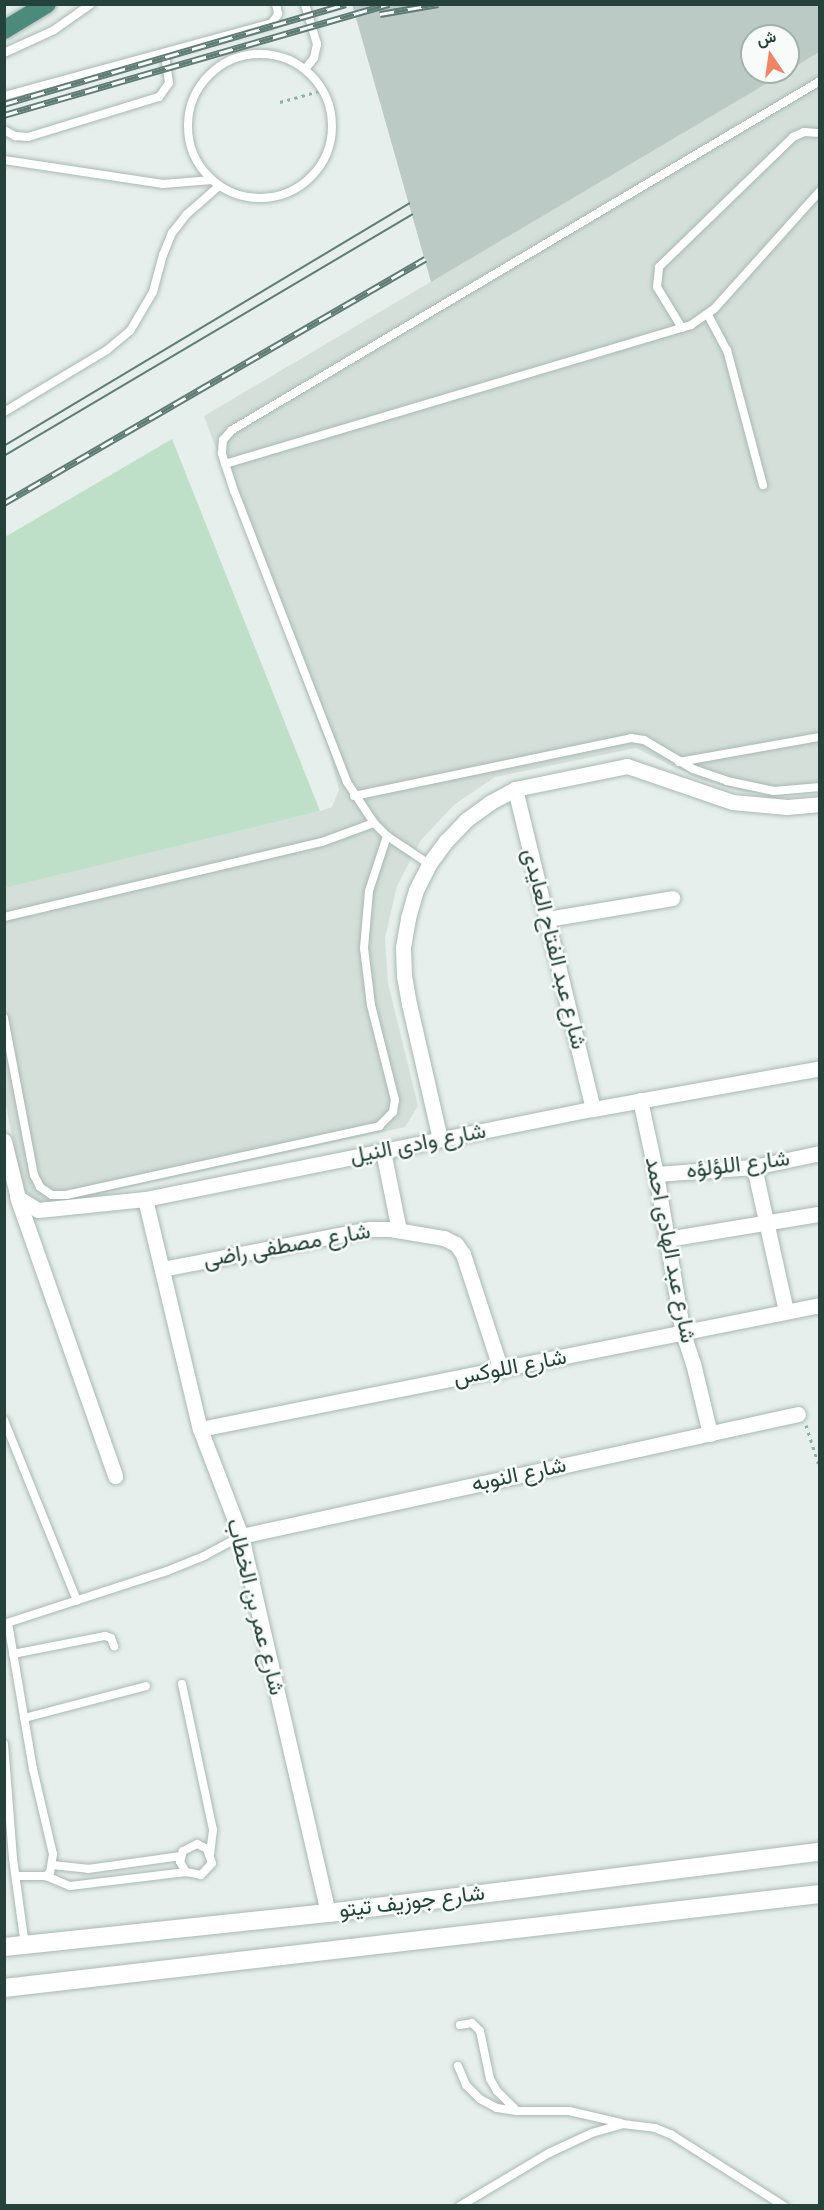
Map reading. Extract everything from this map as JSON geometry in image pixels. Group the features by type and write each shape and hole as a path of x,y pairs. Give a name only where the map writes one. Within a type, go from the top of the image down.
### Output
{"highway":[{"path":"4,30 47,4"}],"main road":[{"name":"شارع جوزيف تيتو","path":"4,1947 328,1913 819,1852"},
{"name":"شارع جوزيف تيتو","path":"4,1988 819,1894"}],"street":[{"path":"440,1139 404,976 403,947 416,890 429,864 466,820 515,789 627,766 732,802 787,807 819,804"},
{"name":"شارع عبد الفتاح العايدى","path":"515,789 593,1108"},
{"path":"547,919 672,898"},
{"name":"شارع وادى النيل","path":"18,1198 38,1210 145,1198 593,1108 819,1068"},
{"name":"شارع عبد الهادى احمد","path":"639,1100 656,1174 683,1333 693,1363 710,1434"},
{"path":"4,1141 18,1198 115,1476"},
{"path":"383,1151 399,1230"},
{"name":"شارع اللؤلؤه","path":"656,1174 754,1167 819,1153"},
{"path":"754,1167 786,1311"},
{"path":"4,1184 18,1198"},
{"name":"شارع عمر بن الخطاب","path":"145,1198 200,1429 241,1536 328,1913"},
{"path":"667,1239 818,1214"},
{"name":"شارع مصطفى راضى","path":"162,1269 370,1229 399,1230 444,1238 460,1249 501,1370"},
{"name":"شارع اللوكس","path":"200,1429 819,1305"},
{"name":"شارع النوبه","path":"241,1536 798,1414"}],"lane":[{"path":"4,53 54,30 91,4"},
{"path":"4,96 272,23 278,14 276,4"},
{"path":"305,4 317,44 314,58 305,69"},
{"path":"4,130 15,136 28,137 159,97 169,83 165,53"},
{"path":"252,54 271,54 289,59 305,69 323,90 332,116 332,135 323,161 306,182 290,192 263,198 235,194 215,183 200,166 192,150 188,132 191,105 204,80 218,67 252,54"},
{"path":"429,864 387,836 354,796 225,464 223,440 232,430 819,81"},
{"path":"682,328 657,287 659,267 793,137 804,132 819,133"},
{"path":"4,160 163,184 215,183"},
{"path":"4,412 107,350 130,330 153,292 163,255 172,233 215,183"},
{"path":"225,464 682,328 708,315 819,191"},
{"path":"708,315 727,350 763,485"},
{"path":"680,762 819,737"},
{"path":"354,796 624,738 644,740 680,762 710,776 759,789 789,791 819,787"},
{"path":"4,917 322,842 374,823"},
{"path":"4,1018 34,1175 40,1187 52,1195 66,1195 379,1126 393,1112 395,1100 371,1005 364,948 369,891 387,836"},
{"path":"4,1420 77,1601"},
{"path":"46,1876 52,1865 53,1854 39,1797 6,1623 187,1563 241,1536"},
{"path":"13,1654 105,1636 111,1638 114,1646"},
{"path":"16,1876 46,1876 57,1882 77,1886 186,1872 196,1875 206,1872 212,1863 210,1853 213,1830 182,1684"},
{"path":"24,1718 147,1686"},
{"path":"4,1744 25,1945"},
{"path":"52,1865 88,1869 181,1856 187,1847 197,1844 210,1853"},
{"path":"181,1856 186,1872"},
{"path":"460,2025 472,2023 480,2031 490,2079 506,2102 517,2111"},
{"path":"458,2067 466,2085 480,2099 497,2108 517,2111 568,2111 622,2124 655,2128 672,2135 784,2205"},
{"path":"460,2205 549,2153 592,2133 622,2124"}],"path":[{"path":"280,102 323,90"},
{"path":"798,1414 803,1416 819,1469"}],"shaded area":[{"path":"819,52 819,789 794,793 744,792 699,779 636,748 495,777 454,805 421,840 397,886 385,938 388,983 418,1106 405,1127 38,1207 24,1196 5,1101 4,888 320,811 332,807 339,790 330,755 204,416 765,84 800,84 800,63"}],"green space":[{"path":"172,439 320,811 5,888 5,537"}],"building":[{"path":"352,4 819,4 819,52 800,64 800,24 740,24 740,84 766,84 431,282"}],"tram line":[{"path":"4,446 409,204"},
{"path":"4,456 412,215"}],"railway":[{"path":"4,104 346,4"},
{"path":"4,115 389,4"},
{"path":"380,14 438,4"},
{"path":"4,503 425,259"}]}
